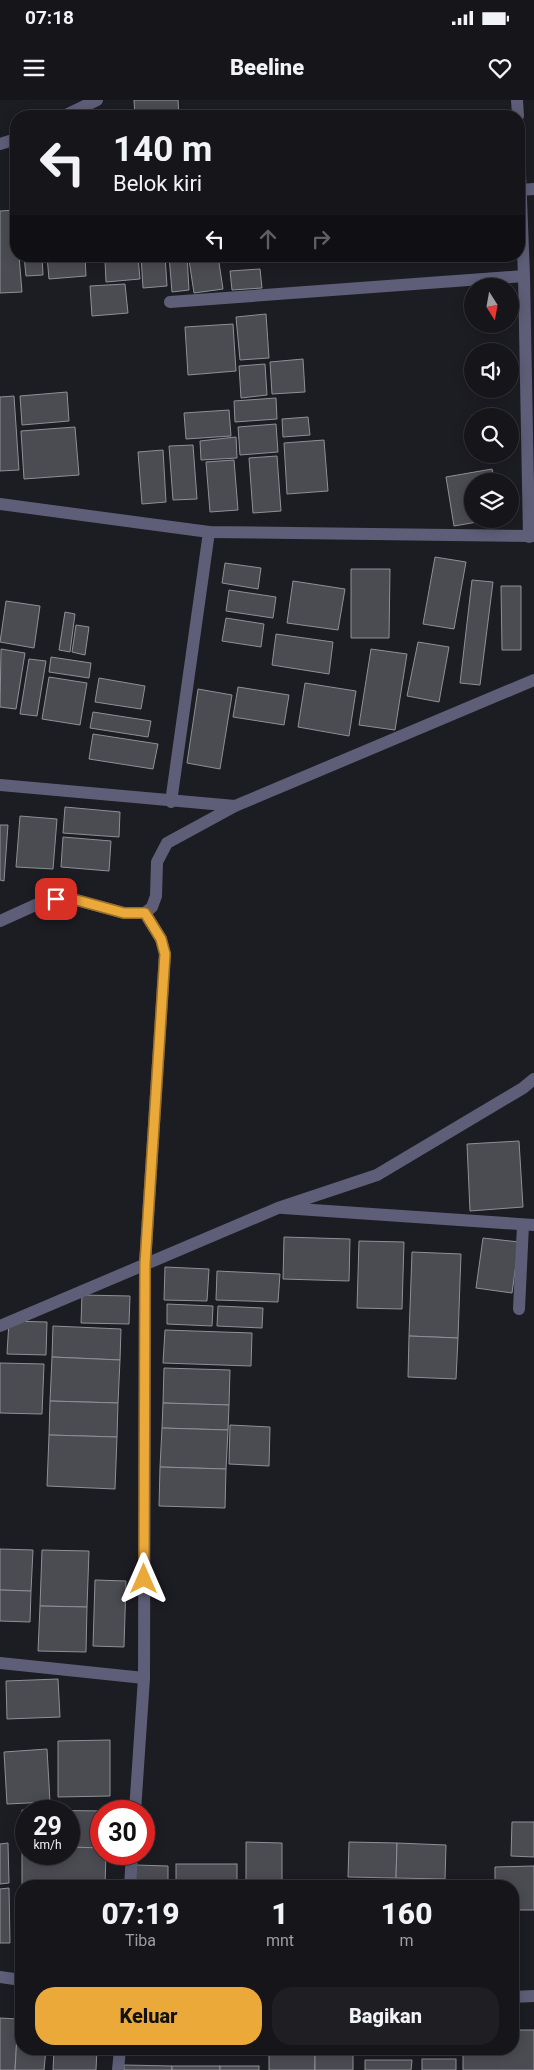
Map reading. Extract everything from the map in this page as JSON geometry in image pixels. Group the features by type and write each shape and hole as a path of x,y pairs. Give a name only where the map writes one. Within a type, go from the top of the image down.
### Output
{"street":[{"path":"76,110 97,100"},
{"path":"0,504 209,532 531,536 523,262"},
{"path":"170,302 524,276"},
{"path":"171,802 209,532"},
{"path":"0,921 42,902 69,898 124,913 145,913 152,908 156,896 157,862 167,843 236,806 534,680"},
{"path":"0,784 171,802 236,806"},
{"path":"136,1800 144,1678 145,1264 165,954 161,939 145,913"},
{"path":"0,1326 278,1208 377,1175 523,1088 534,1079"},
{"path":"278,1208 529,1225 518,1309"},
{"path":"0,1663 144,1678"},
{"path":"130,1880 131,1865"},
{"path":"0,1977 15,1979"},
{"path":"519,1997 534,1996"},
{"path":"118,2070 119,2055"}],"building":[{"path":"134,100 178,100 179,110 135,110"},
{"path":"10,210 10,262 20,262 22,292 0,293 0,211"},
{"path":"25,262 42,262 43,275 26,276"},
{"path":"48,262 85,262 86,276 49,279"},
{"path":"105,262 138,262 140,279 106,282"},
{"path":"141,262 165,262 167,286 143,288"},
{"path":"170,262 187,262 189,290 172,292"},
{"path":"189,262 219,262 223,289 194,293"},
{"path":"260,269 262,288 232,290 230,271"},
{"path":"125,284 128,313 92,316 90,286"},
{"path":"266,314 269,358 240,360 236,317"},
{"path":"233,324 236,371 188,375 185,327"},
{"path":"303,359 305,392 272,394 270,362"},
{"path":"265,364 267,395 241,398 239,366"},
{"path":"67,392 69,421 22,425 20,396"},
{"path":"14,396 19,470 0,471 0,397"},
{"path":"276,398 277,419 235,422 234,401"},
{"path":"229,410 231,436 186,439 184,413"},
{"path":"308,417 310,435 283,437 282,419"},
{"path":"276,424 278,452 240,455 238,427"},
{"path":"75,427 79,475 24,479 21,431"},
{"path":"236,437 237,458 201,460 200,441"},
{"path":"324,440 328,491 287,494 284,443"},
{"path":"193,445 197,499 173,500 169,446"},
{"path":"163,450 166,502 142,504 138,452"},
{"path":"277,456 281,511 253,513 249,458"},
{"path":"234,460 238,510 210,512 206,462"},
{"path":"492,469 493,473 469,473"},
{"path":"464,474 464,524 454,526 446,477"},
{"path":"435,557 466,562 454,629 423,624"},
{"path":"225,563 261,568 258,589 222,583"},
{"path":"351,569 390,569 389,638 351,638"},
{"path":"472,580 493,582 480,685 460,683"},
{"path":"293,581 345,589 338,630 287,623"},
{"path":"501,586 521,586 521,650 502,650"},
{"path":"229,590 276,597 273,618 226,611"},
{"path":"6,601 40,606 34,648 0,642"},
{"path":"65,612 75,614 70,652 59,650"},
{"path":"226,618 264,624 261,647 222,641"},
{"path":"76,625 89,627 85,655 72,652"},
{"path":"276,634 333,642 329,674 272,665"},
{"path":"418,642 449,647 439,702 407,696"},
{"path":"1,649 25,653 16,709 0,707"},
{"path":"371,649 407,654 395,730 359,725"},
{"path":"51,657 91,663 89,678 49,672"},
{"path":"29,659 46,661 37,716 20,714"},
{"path":"49,677 87,683 80,725 42,719"},
{"path":"99,678 145,686 141,709 95,702"},
{"path":"305,683 356,691 349,736 298,727"},
{"path":"238,687 289,695 284,725 233,717"},
{"path":"198,689 232,695 220,769 187,763"},
{"path":"93,712 151,721 148,737 90,728"},
{"path":"93,734 158,744 153,769 89,759"},
{"path":"65,807 120,812 119,837 63,833"},
{"path":"20,816 57,819 53,869 16,867"},
{"path":"0,825 8,825 4,881 0,880"},
{"path":"63,837 111,841 109,871 61,867"},
{"path":"519,1141 523,1207 470,1211 467,1144"},
{"path":"284,1237 350,1239 349,1281 283,1279"},
{"path":"483,1238 519,1242 512,1293 476,1288"},
{"path":"359,1241 404,1242 402,1309 357,1308"},
{"path":"412,1252 461,1254 458,1338 409,1336"},
{"path":"165,1267 209,1269 207,1301 164,1300"},
{"path":"217,1271 280,1274 278,1302 216,1300"},
{"path":"82,1295 130,1296 129,1324 81,1323"},
{"path":"167,1304 213,1306 212,1326 167,1324"},
{"path":"218,1306 263,1308 262,1328 217,1326"},
{"path":"9,1321 47,1322 46,1355 7,1354"},
{"path":"53,1326 121,1329 120,1360 52,1357"},
{"path":"165,1330 252,1333 251,1366 163,1363"},
{"path":"409,1336 458,1338 456,1379 408,1377"},
{"path":"52,1357 120,1360 118,1403 50,1401"},
{"path":"0,1363 44,1364 42,1414 0,1413"},
{"path":"164,1368 230,1370 229,1405 163,1403"},
{"path":"50,1401 118,1403 117,1437 49,1435"},
{"path":"163,1403 229,1405 228,1430 162,1428"},
{"path":"230,1425 270,1427 269,1466 229,1464"},
{"path":"162,1428 228,1430 226,1469 160,1467"},
{"path":"49,1435 117,1437 115,1489 47,1486"},
{"path":"160,1467 226,1469 225,1508 159,1506"},
{"path":"0,1549 33,1550 31,1591 0,1590"},
{"path":"42,1550 89,1551 87,1607 40,1606"},
{"path":"95,1580 126,1581 124,1647 93,1646"},
{"path":"0,1590 31,1591 30,1622 0,1621"},
{"path":"40,1606 87,1607 86,1652 38,1651"},
{"path":"58,1679 60,1717 7,1719 6,1681"},
{"path":"110,1740 110,1796 58,1797 58,1741"},
{"path":"47,1749 50,1800 15,1800 15,1804 7,1804 4,1752"},
{"path":"80,1811 90,1811 90,1848 80,1847"},
{"path":"512,1822 534,1822 534,1857 511,1856"},
{"path":"246,1842 282,1843 282,1880 246,1880"},
{"path":"349,1842 397,1843 396,1878 348,1877"},
{"path":"8,1843 9,1883 0,1884 0,1844"},
{"path":"397,1843 446,1845 445,1879 396,1878"},
{"path":"80,1847 90,1848 90,1865 106,1865 105,1880 22,1880 22,1865 80,1865"},
{"path":"176,1864 237,1864 237,1880 176,1880"},
{"path":"135,1865 168,1866 168,1880 134,1880"},
{"path":"534,1866 534,1910 519,1910 519,1880 495,1880 495,1867"},
{"path":"9,1888 10,1943 0,1943 0,1889"},
{"path":"0,2018 15,2019 15,2070 0,2070"},
{"path":"519,2030 534,2030 534,2070 463,2070 463,2055 519,2055"},
{"path":"16,2055 45,2055 44,2070 15,2070"},
{"path":"54,2055 97,2055 96,2070 53,2070"},
{"path":"269,2055 315,2055 315,2070 269,2070"},
{"path":"315,2055 353,2055 353,2070 315,2070"},
{"path":"422,2059 456,2059 456,2070 422,2070"},
{"path":"365,2060 412,2060 411,2070 365,2070"},
{"path":"124,2065 172,2066 172,2070 124,2070"},
{"path":"172,2066 220,2066 220,2070 172,2070"},
{"path":"220,2066 259,2066 259,2070 220,2070"}],"route":[{"path":"56,899 69,898 124,913 145,913 161,939 165,954 145,1264 144,1579"}]}
